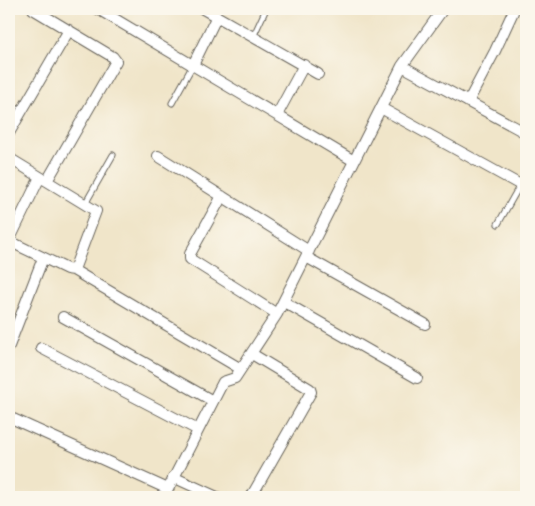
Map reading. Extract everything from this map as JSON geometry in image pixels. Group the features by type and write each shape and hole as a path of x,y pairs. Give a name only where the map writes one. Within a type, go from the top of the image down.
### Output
{"street":[{"path":"33,9 113,57 116,61 43,179 9,241 67,270 74,270 241,368"},
{"path":"98,9 354,161"},
{"path":"202,9 318,74"},
{"path":"11,418 166,493 223,382 235,378 284,302 402,66 443,9"},
{"path":"468,102 495,51 513,9"},
{"path":"193,65 217,17"},
{"path":"9,133 69,30"},
{"path":"277,115 304,65"},
{"path":"402,66 526,133"},
{"path":"381,108 523,186"},
{"path":"158,156 222,196 308,254 425,324"},
{"path":"9,158 94,209 96,214 74,270"},
{"path":"222,196 190,254 190,259 277,314"},
{"path":"9,346 43,258"},
{"path":"284,302 417,378"},
{"path":"63,317 213,401"},
{"path":"41,348 198,430"},
{"path":"251,497 311,392 310,389 252,354"},
{"path":"173,477 217,497"}],"lane":[{"path":"253,37 266,9"},
{"path":"172,103 193,65"},
{"path":"85,204 113,155"},
{"path":"498,224 523,186"}]}
